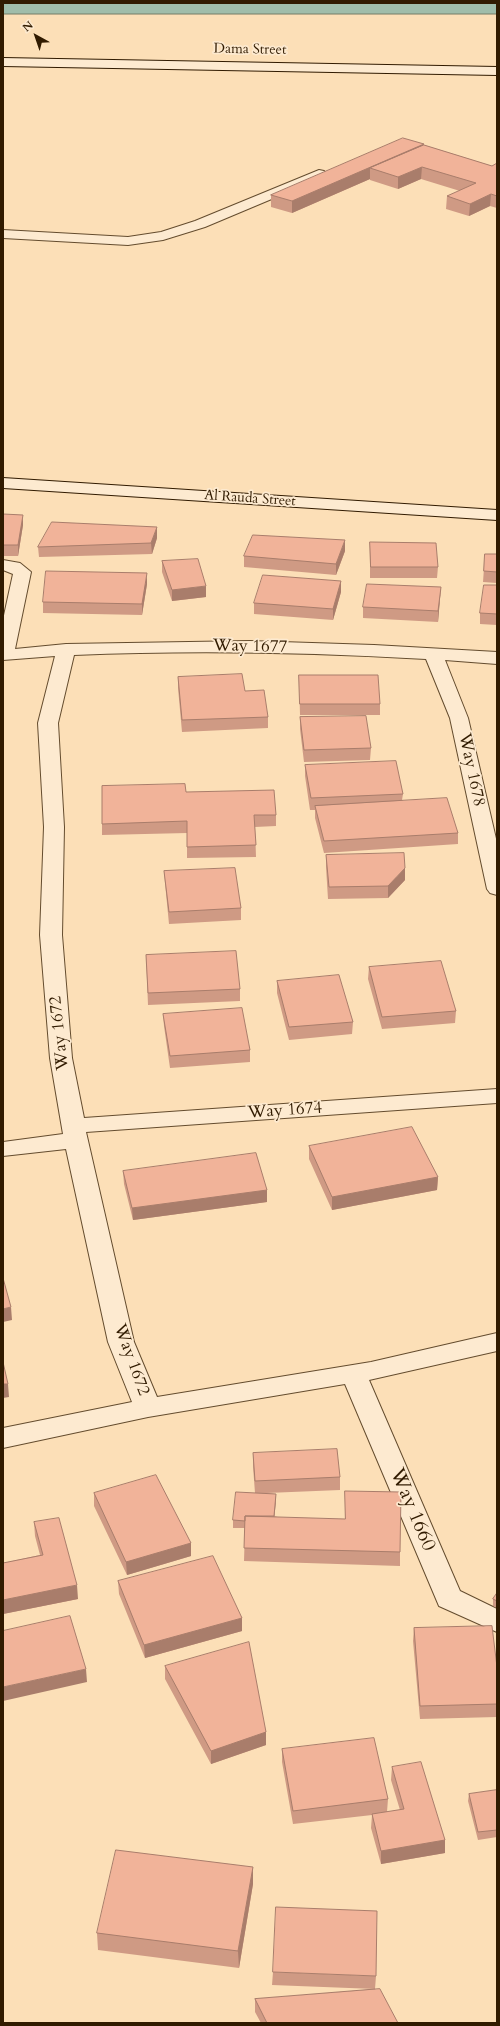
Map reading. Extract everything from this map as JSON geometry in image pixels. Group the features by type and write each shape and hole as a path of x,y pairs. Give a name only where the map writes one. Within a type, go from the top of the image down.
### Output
{"street":[{"name":"Dama Street","path":"3,62 497,71"},
{"path":"3,234 128,241 164,236 200,224 331,169"},
{"name":"Al Rauda Street","path":"3,484 497,515"},
{"path":"3,565 14,567 22,572 4,654"},
{"name":"Way 1677","path":"4,654 66,648 206,646 368,649 497,658"},
{"name":"Way 1672","path":"66,648 48,723 54,826 51,935 61,1058 75,1133 120,1342 148,1408"},
{"name":"Way 1678","path":"433,654 459,718 491,831 497,889"},
{"name":"Way 1674","path":"3,1149 75,1133 497,1096"},
{"path":"3,1438 148,1408 353,1374 497,1342"},
{"name":"Way 1660","path":"353,1374 449,1598 497,1621"}],"shaded area":[{"path":"3,3 497,3 497,14 3,14"}],"building":[{"path":"403,138 424,144 292,201 271,195"},
{"path":"424,145 492,166 497,163 497,196 491,194 470,204 447,196 476,183 422,167 398,177 370,168"},
{"path":"3,514 23,515 18,545 3,545"},
{"path":"52,522 157,527 151,543 38,547"},
{"path":"253,535 345,540 336,564 244,556"},
{"path":"370,542 436,543 438,567 371,567"},
{"path":"485,554 497,554 497,572 484,571"},
{"path":"198,559 206,586 172,590 162,561"},
{"path":"46,571 147,573 142,604 43,602"},
{"path":"263,575 341,581 333,609 254,603"},
{"path":"367,584 441,587 438,611 363,607"},
{"path":"484,585 497,585 497,614 480,613"},
{"path":"242,674 245,691 264,690 268,717 182,720 178,677"},
{"path":"299,675 378,675 380,704 300,704"},
{"path":"366,716 371,748 304,750 300,717"},
{"path":"396,761 403,794 311,798 305,765"},
{"path":"185,784 186,792 274,790 276,815 254,815 256,845 187,847 187,821 102,824 102,786"},
{"path":"447,798 458,833 324,841 315,806"},
{"path":"404,853 405,868 388,886 329,887 326,855"},
{"path":"235,868 241,908 169,912 164,871"},
{"path":"236,951 240,989 148,993 146,955"},
{"path":"441,961 456,1011 382,1017 369,967"},
{"path":"339,975 353,1022 289,1027 277,981"},
{"path":"242,1008 250,1050 170,1056 163,1014"},
{"path":"412,1127 438,1177 332,1197 309,1146"},
{"path":"256,1153 267,1190 132,1208 123,1171"},
{"path":"3,1278 11,1307 3,1309"},
{"path":"3,1362 8,1384 3,1384"},
{"path":"337,1449 340,1477 255,1481 253,1453"},
{"path":"156,1475 191,1543 126,1562 94,1493"},
{"path":"345,1491 401,1492 400,1552 244,1548 245,1516 345,1519"},
{"path":"236,1492 276,1494 274,1516 245,1516 245,1521 233,1520"},
{"path":"59,1518 77,1585 3,1600 3,1563 43,1555 34,1522"},
{"path":"213,1556 242,1618 144,1645 118,1581"},
{"path":"497,1593 497,1601 493,1599"},
{"path":"70,1616 86,1669 3,1687 3,1631"},
{"path":"492,1626 497,1667 497,1704 420,1706 414,1628"},
{"path":"249,1642 266,1732 211,1751 165,1666"},
{"path":"374,1738 388,1799 293,1811 282,1749"},
{"path":"421,1762 445,1840 381,1851 372,1814 404,1809 392,1767"},
{"path":"497,1790 497,1830 478,1832 469,1794"},
{"path":"116,1850 253,1867 238,1951 97,1933"},
{"path":"276,1907 377,1911 376,1976 273,1972"},
{"path":"380,1989 398,2023 267,2023 255,1999"}]}
